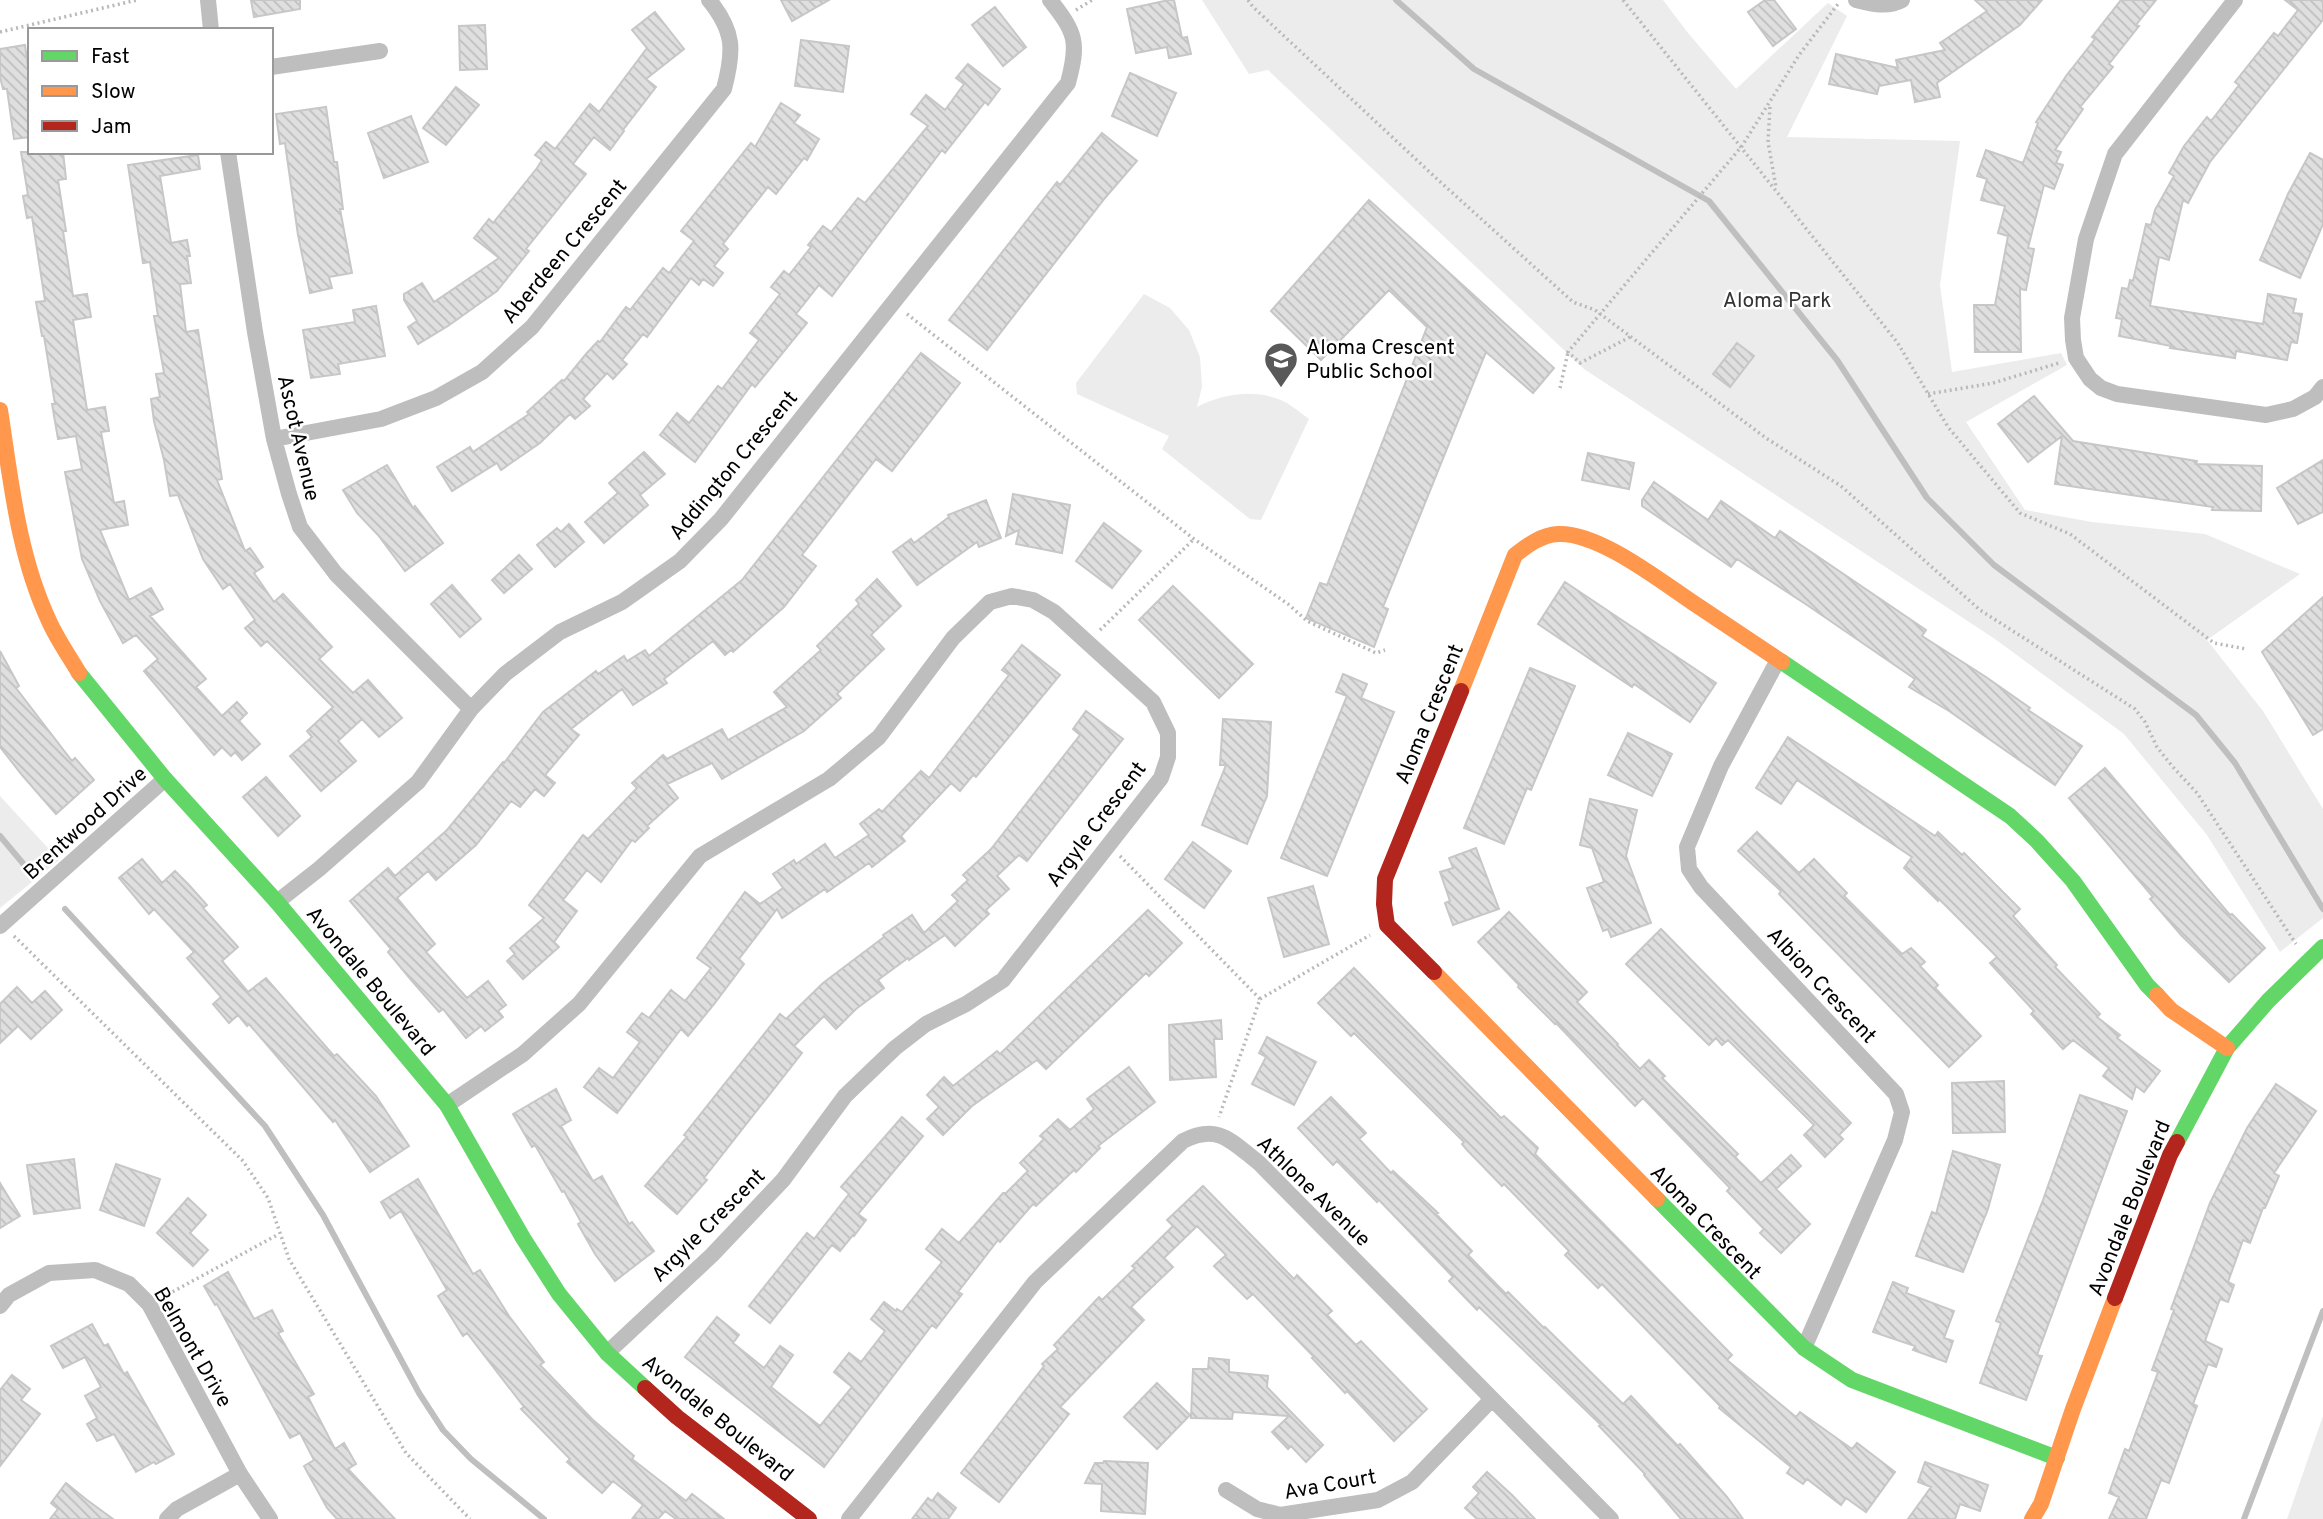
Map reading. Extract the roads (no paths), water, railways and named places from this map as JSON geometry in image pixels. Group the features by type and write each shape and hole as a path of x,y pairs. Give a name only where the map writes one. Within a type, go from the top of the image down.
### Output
{"street":[{"path":"208,0 211,28"},
{"name":"Aberdeen Crescent","path":"274,439 381,419 436,398 482,372 532,327 724,89 731,62 731,38 722,16 709,0"},
{"name":"Addington Crescent","path":"277,902 418,782 471,709 505,674 561,632 622,602 680,561 721,519 1068,83 1075,58 1075,40 1064,18 1050,0"},
{"path":"1856,0 1870,4 1895,4 1902,0"},
{"path":"2235,0 2115,154 2086,239 2072,318 2076,358 2090,379 2101,388 2117,394 2266,415 2293,409 2315,397 2323,387"},
{"path":"273,67 380,51"},
{"name":"Ascot Avenue","path":"228,154 274,439 300,527 336,573 471,709"},
{"name":"Avondale Boulevard","path":"0,410 16,514 30,569 49,621 82,679 165,779 277,902 447,1105 510,1216 552,1283 607,1353 677,1417 809,1519"},
{"name":"Aloma Crescent","path":"2057,1458 1852,1380 1804,1349 1387,925 1385,879 1515,555 1527,543 1562,532 1579,535 1630,560 2010,816 2073,881 2147,985 2171,1010 2227,1048"},
{"name":"Argyle Crescent","path":"447,1105 523,1054 579,1004 700,856 829,779 878,737 953,638 990,602 1012,596 1033,600 1054,612 1153,702 1168,733 1168,757 1161,778 1003,980 966,1004 926,1024 895,1048 845,1096 766,1199 712,1255 607,1353"},
{"name":"Albion Crescent","path":"1778,660 1721,766 1686,847 1689,869 1701,887 1896,1094 1902,1112 1895,1140 1804,1349"},
{"name":"Brentwood Drive","path":"1,925 165,779"},
{"name":"Avondale Boulevard","path":"2032,1519 2041,1504 2073,1409 2170,1155 2227,1048 2268,1001 2323,947"},
{"name":"Athlone Avenue","path":"849,1519 1035,1282 1183,1141 1195,1135 1213,1132 1232,1142 1259,1163 1611,1519"},
{"name":"Belmont Drive","path":"0,1306 9,1295 49,1273 95,1270 129,1284 149,1304 240,1474 270,1519"},
{"name":"Ava Court","path":"1226,1490 1257,1509 1280,1515 1378,1500 1412,1482 1492,1399"},
{"path":"167,1519 177,1509 240,1474"}],"waterway":[{"path":"1396,0 1474,69 1709,201 1837,360 1927,498 1994,565 2196,715 2235,763 2323,909"},
{"path":"0,836 26,867"},
{"path":"65,909 265,1126 323,1215 419,1393 443,1430 471,1459 544,1519"},
{"path":"2244,1519 2323,1311"}],"place":[{"name":"Aloma Crescent Public School","path":"1281,389"}],"park label":[{"name":"Aloma Park","path":"1777,300"}]}
